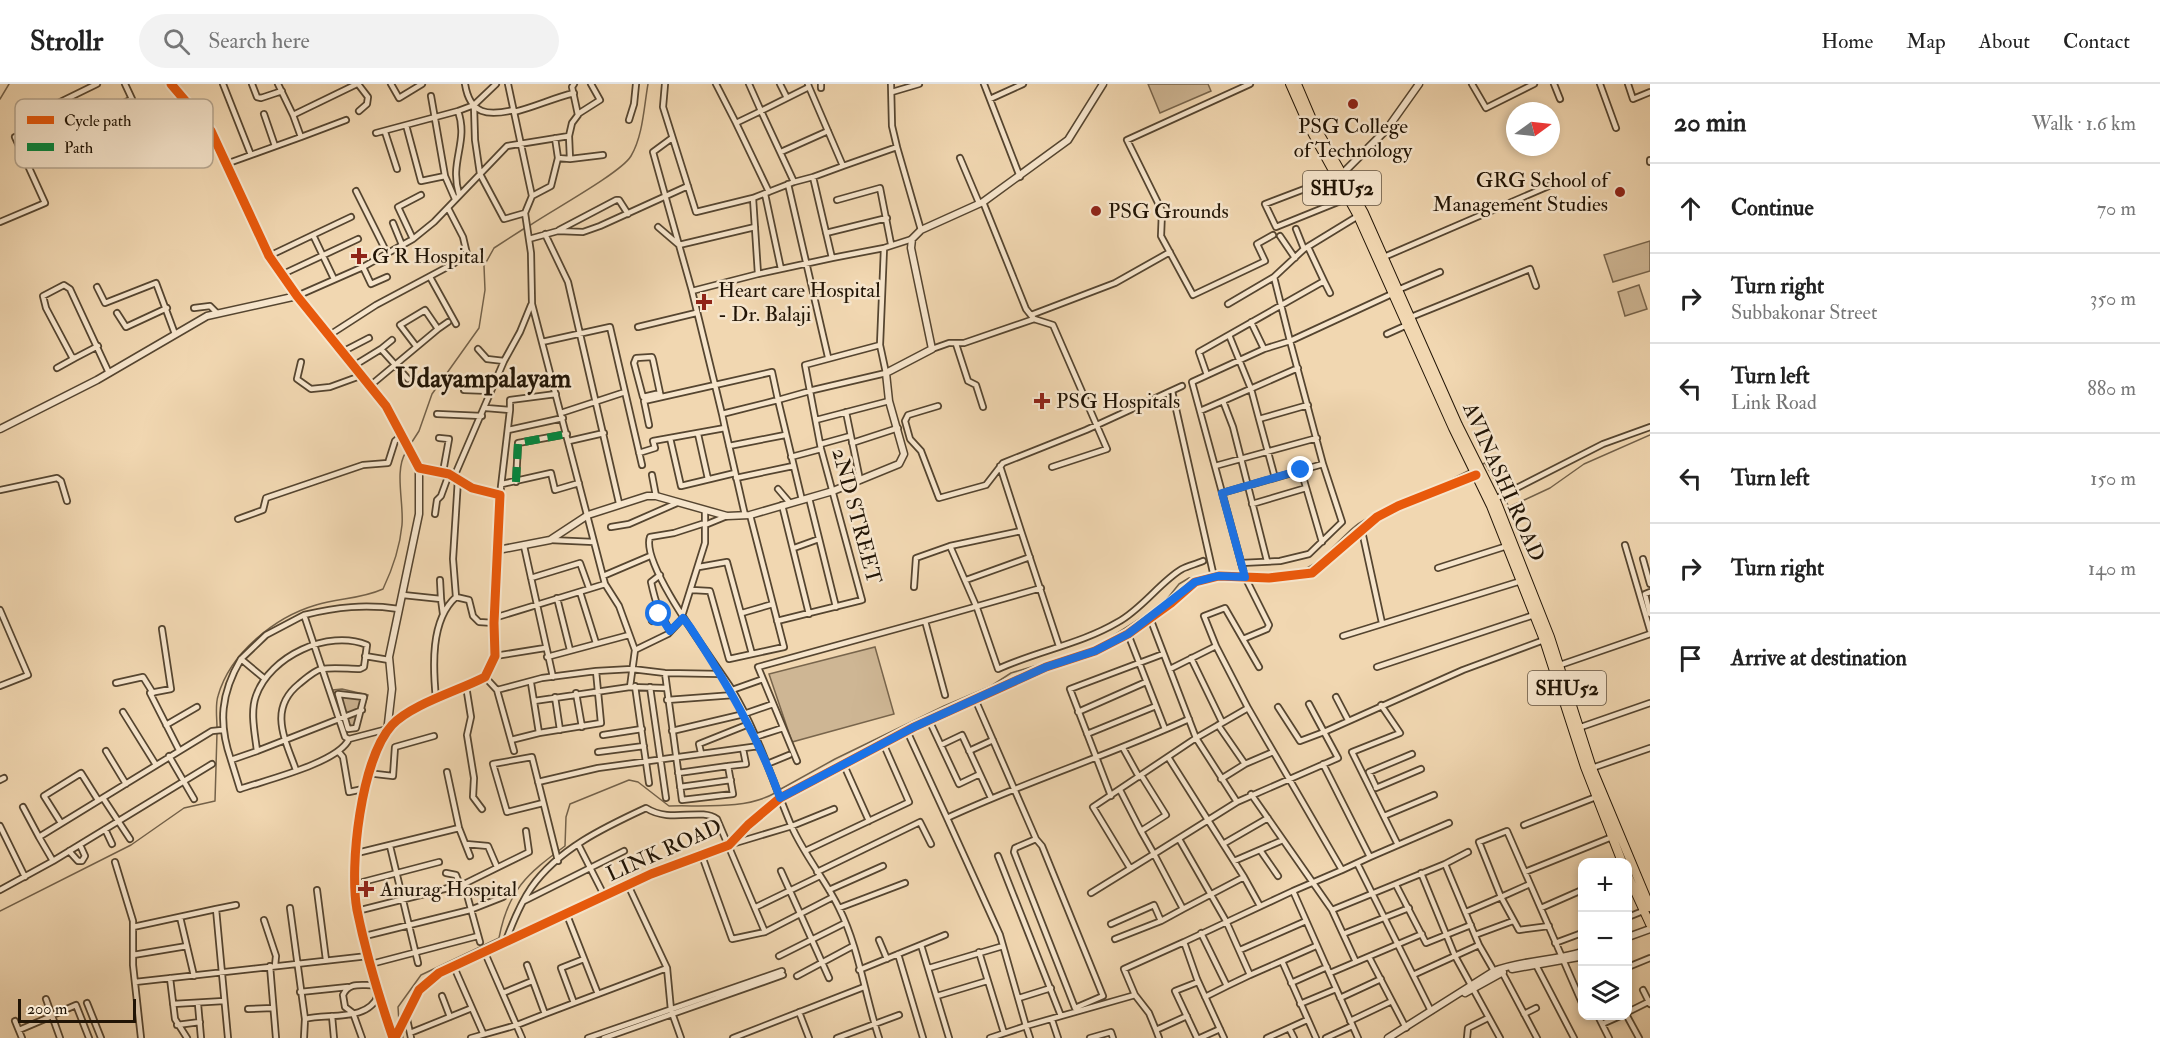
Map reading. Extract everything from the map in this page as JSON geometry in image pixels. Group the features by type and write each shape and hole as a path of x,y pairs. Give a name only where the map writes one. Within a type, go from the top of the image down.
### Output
{"main road":[{"name":"SHU52","path":"1290,84 1309,127 1339,176 1348,198 1397,291"},
{"name":"AVINASHI ROAD","path":"1297,84 1339,176 1364,213 1384,256 1409,321 1477,473 1501,496 1581,727 1592,768 1619,846 1647,909"},
{"name":"SHU52","path":"1477,473 1544,640 1596,797 1612,837 1619,846 1621,858"},
{"name":"SHU52","path":"1632,883 1647,909 1650,926"}],"street":[{"path":"66,99 97,84"},
{"path":"125,84 132,99"},
{"path":"171,84 184,99"},
{"path":"223,84 251,155"},
{"path":"252,84 257,97 261,98 282,91"},
{"path":"278,84 301,137"},
{"path":"293,115 358,84 368,101 360,111"},
{"path":"391,84 399,98 422,84"},
{"path":"465,84 474,105 484,114 492,115 528,109 547,99 574,93"},
{"path":"484,84 486,93"},
{"path":"376,133 474,105 496,84"},
{"path":"508,84 532,196 525,213 529,239 532,304 605,584 619,606 635,650 632,669 633,687 642,729 649,783"},
{"path":"570,159 569,136 578,114 574,84"},
{"path":"578,114 600,100 591,84"},
{"path":"629,120 636,96 636,84"},
{"path":"665,84 663,107 696,212 753,198 897,147"},
{"path":"716,84 767,193 781,269"},
{"path":"749,84 781,152 791,183 828,357 880,345"},
{"path":"780,84 786,96"},
{"path":"891,84 892,126 921,230"},
{"path":"892,92 919,84"},
{"path":"984,84 1020,177"},
{"path":"990,99 1023,84"},
{"path":"692,291 807,263 884,248 912,238 921,230 981,203 1020,177 1068,140 1103,84"},
{"path":"1250,84 1127,140 1161,207 1161,236 1193,296 1265,261 1257,243 1273,235"},
{"path":"1348,198 1276,227 1265,204 1339,176 1387,129 1419,84"},
{"path":"1472,84 1486,108 1534,84"},
{"path":"1554,84 1560,99"},
{"path":"1600,84 1616,128"},
{"path":"1628,84 1635,107"},
{"path":"736,123 808,85 843,166"},
{"path":"1633,99 1650,92"},
{"path":"430,96 445,176 455,199"},
{"path":"474,105 475,140 480,174 504,219 525,213"},
{"path":"459,111 462,134 454,173 459,194"},
{"path":"264,114 275,146"},
{"path":"226,164 346,120"},
{"path":"406,125 421,181 445,176"},
{"path":"781,152 828,131"},
{"path":"385,132 397,169"},
{"path":"213,135 266,243 269,256 328,336 355,365 386,406 418,468 419,514 389,660 392,689 387,731 367,772 363,789 355,884 357,911 365,936 375,985 394,1037"},
{"path":"0,429 217,313 297,296 363,267 413,239 448,208 507,146 569,136"},
{"path":"532,196 551,186 558,158 555,138"},
{"path":"672,138 653,152 692,291 736,475 784,647 729,659 710,591 692,590"},
{"path":"558,158 603,155"},
{"path":"960,158 1032,317 1053,326 1081,384 1107,449 1052,467"},
{"path":"0,222 45,203 29,168"},
{"path":"813,177 832,258"},
{"path":"1384,256 1558,182"},
{"path":"558,231 583,232 688,186"},
{"path":"837,200 878,187 887,218 891,244"},
{"path":"356,191 387,254"},
{"path":"413,239 398,207 421,195"},
{"path":"753,198 758,274"},
{"path":"529,239 558,231 616,200 619,200 628,213"},
{"path":"328,336 376,305 430,277 467,254 463,237 448,208"},
{"path":"1228,304 1274,277 1306,248 1358,216"},
{"path":"269,256 351,217"},
{"path":"826,233 887,218"},
{"path":"393,223 402,245"},
{"path":"658,227 680,245"},
{"path":"680,245 755,227"},
{"path":"1296,229 1330,293"},
{"path":"545,234 568,282 619,503"},
{"path":"313,235 334,279"},
{"path":"1280,236 1295,258"},
{"path":"912,238 911,248 932,349"},
{"path":"283,274 358,239"},
{"path":"879,1038 853,946 839,908 792,826 767,764 733,692 666,592 650,556 650,537 674,533 727,516 747,515 833,491 899,464 904,454 889,401 880,345 884,248"},
{"path":"722,414 886,373 932,349 956,344 1032,317 1115,282 1170,252"},
{"path":"363,267 371,284 387,277"},
{"path":"1387,334 1409,321 1530,269 1536,286"},
{"path":"1243,639 1269,626 1244,576 1192,382 1264,349 1290,341 1440,272"},
{"path":"430,277 456,324"},
{"path":"1241,563 1309,554 1342,522 1323,464 1274,277"},
{"path":"1207,375 1199,352 1324,281"},
{"path":"97,287 105,303 156,283 175,334"},
{"path":"75,358 70,353 42,298 64,285 70,289 110,372"},
{"path":"435,514 437,500 486,408 504,361 532,304"},
{"path":"194,308 210,306 217,313"},
{"path":"117,313 126,327 167,309"},
{"path":"416,346 400,326 423,310 438,329"},
{"path":"638,327 696,313"},
{"path":"371,385 448,322"},
{"path":"1251,322 1264,349"},
{"path":"542,342 610,327 642,465"},
{"path":"1229,335 1251,389 1275,478"},
{"path":"342,352 369,338"},
{"path":"355,365 392,340"},
{"path":"956,344 968,381 976,385 983,407"},
{"path":"57,368 98,346"},
{"path":"381,349 408,379"},
{"path":"478,349 488,359 504,361"},
{"path":"661,395 652,357 636,358 634,363 643,397 661,395 715,385 772,372 793,466 819,540 836,607"},
{"name":"2ND STREET","path":"777,621 862,600 821,447 805,365 828,357"},
{"path":"301,362 297,379 311,389 330,387 363,375"},
{"path":"1200,411 1298,368"},
{"path":"938,406 908,415 905,421 910,439 921,452 939,498 986,485 1000,466 1182,386"},
{"path":"464,390 491,392"},
{"path":"1172,391 1214,575"},
{"path":"508,430 562,415 625,392"},
{"path":"399,609 371,605 340,606 304,615 266,635 242,659 227,689 222,730 240,789 297,770 338,751 349,739 387,731 406,715 485,677 495,656 494,621 500,495 510,400 556,394"},
{"path":"649,425 644,401 661,395"},
{"path":"816,420 889,401"},
{"path":"1223,401 1241,458 1267,561"},
{"path":"1259,419 1308,405"},
{"path":"486,408 510,410"},
{"path":"846,412 860,480"},
{"path":"437,414 482,416"},
{"path":"1501,496 1603,444 1650,427"},
{"path":"639,453 655,448 654,441 725,428"},
{"path":"852,443 898,428"},
{"path":"569,441 604,433"},
{"path":"516,482 518,443 567,434"},
{"path":"698,434 708,479"},
{"path":"237,519 263,510 266,498 363,465 388,463 395,441 402,435"},
{"path":"729,446 785,435"},
{"path":"791,457 850,435"},
{"path":"439,438 449,439 456,597 443,614"},
{"path":"670,438 681,486 708,479 793,466"},
{"path":"1215,466 1317,438"},
{"path":"1222,493 1323,464"},
{"path":"1000,466 1059,646"},
{"path":"418,468 451,476 472,488 500,495"},
{"path":"1301,470 1322,542"},
{"path":"502,484 551,473 555,490 579,483"},
{"name":"LINK ROAD","path":"394,1037 420,990 439,973 504,945 628,885 701,854 729,845 779,796 929,720 1046,667 1095,651 1128,634 1195,582 1214,575 1281,577 1312,573 1377,517 1477,473"},
{"path":"652,476 656,496"},
{"path":"0,490 57,478 61,481 67,501"},
{"path":"1252,504 1306,488"},
{"path":"778,489 790,503"},
{"path":"550,540 588,515 646,496 656,496 727,516"},
{"path":"611,527 634,522 677,503"},
{"path":"782,505 809,614"},
{"path":"635,650 657,641 670,631 683,616 705,543 705,510"},
{"path":"914,587 916,558 950,546 1021,531"},
{"path":"1362,531 1382,623"},
{"path":"498,550 550,540 594,542"},
{"path":"794,548 819,540"},
{"path":"1560,665 1650,632 1625,545"},
{"path":"524,546 553,677"},
{"path":"950,546 977,608 998,669 1117,623 1135,612 1180,570 1203,561"},
{"path":"1438,568 1508,546"},
{"path":"603,576 650,556"},
{"path":"966,580 1030,557"},
{"path":"1639,588 1650,584 1643,559"},
{"path":"699,567 727,562 752,654"},
{"path":"531,578 580,563 589,588"},
{"path":"660,575 651,582 659,614 670,631"},
{"path":"437,700 434,673 443,614 440,580"},
{"path":"1343,636 1521,581"},
{"path":"456,597 469,600 473,616 479,622 494,621 557,598 605,584"},
{"path":"797,761 758,667 977,608 1041,588"},
{"path":"580,592 596,643"},
{"path":"1650,592 1645,594 1650,611"},
{"path":"403,596 441,599"},
{"path":"557,598 570,650"},
{"path":"742,613 773,604"},
{"path":"1259,667 1225,608 1204,616 1216,646 1248,708 1342,870"},
{"path":"0,610 28,675 0,686"},
{"path":"652,621 659,614"},
{"path":"304,615 337,719 343,733 349,739"},
{"path":"1377,667 1534,615"},
{"path":"1150,618 1196,738 1237,802"},
{"path":"925,621 945,695"},
{"path":"162,629 171,689 150,693 179,750"},
{"path":"547,657 629,634"},
{"path":"1128,634 1166,729"},
{"path":"1278,707 1297,740 1324,732 1381,705 1544,640"},
{"path":"257,751 253,714 256,696 265,679 292,655 314,643 365,644 364,667 360,669 320,669 288,693 283,702 281,720 285,740 297,770"},
{"path":"1170,669 1216,646"},
{"path":"495,656 545,648"},
{"path":"1111,796 1070,689 1163,654"},
{"path":"365,656 389,660"},
{"path":"1191,658 1220,724 1245,764"},
{"path":"242,659 265,679"},
{"path":"497,690 553,677 596,671 632,669 665,673 721,674"},
{"path":"511,740 601,723 596,671"},
{"path":"665,673 665,688 682,800 733,794 728,766"},
{"path":"116,683 143,677 153,693"},
{"path":"485,677 497,690 514,751"},
{"path":"667,700 733,692 763,679"},
{"path":"1078,712 1146,682"},
{"path":"531,683 539,733"},
{"path":"466,686 471,717 467,735 474,778 473,797 482,808"},
{"path":"534,701 598,690 633,687 665,688"},
{"path":"650,687 666,798"},
{"path":"576,693 582,727"},
{"path":"338,694 364,697 356,728 348,729 344,717 338,694"},
{"path":"555,697 560,730"},
{"path":"1336,697 1348,720"},
{"path":"975,699 1036,839 1042,846 1103,996 1075,1008 1014,852 1015,848 1036,839"},
{"path":"1581,727 1650,703"},
{"path":"672,731 744,714 773,704"},
{"path":"1309,704 1338,758"},
{"path":"1091,893 1251,794 1400,733 1381,705"},
{"path":"1087,734 1156,706"},
{"path":"166,725 196,707"},
{"path":"1130,868 1093,807 1196,738 1248,708"},
{"path":"231,760 362,710"},
{"path":"123,712 156,765"},
{"path":"947,818 1013,788 1123,748 1189,719"},
{"path":"929,720 959,784 980,774"},
{"path":"701,753 699,744 748,724"},
{"path":"755,737 783,728"},
{"path":"603,735 642,729"},
{"path":"39,837 179,750 212,731 222,730"},
{"path":"907,731 1003,946 1030,1038"},
{"path":"941,745 962,735 991,798"},
{"path":"367,772 393,777 395,747 434,736"},
{"path":"969,751 993,740"},
{"path":"805,851 909,802 883,742"},
{"path":"598,752 644,746"},
{"path":"538,782 598,768 759,746"},
{"path":"1123,748 1166,814 1141,831"},
{"path":"1592,768 1650,748"},
{"path":"678,773 746,764 743,749"},
{"path":"106,751 126,784"},
{"path":"338,751 343,757 349,792 363,789"},
{"path":"1221,779 1245,764 1273,752"},
{"path":"1352,752 1374,789"},
{"path":"1398,845 1384,816 1369,772 1412,754"},
{"path":"767,764 789,755"},
{"path":"169,756 194,800"},
{"path":"543,803 507,812 493,764 532,757 558,861"},
{"path":"1168,757 1260,906"},
{"path":"843,764 869,821"},
{"path":"1323,764 1370,857"},
{"path":"0,890 53,861 212,765"},
{"path":"1374,789 1421,769"},
{"path":"447,772 459,828 470,856"},
{"path":"61,823 44,796 81,773 130,838"},
{"path":"680,787 731,780"},
{"path":"1120,790 1183,909"},
{"path":"1251,794 1332,910 1356,962"},
{"path":"1384,816 1434,795"},
{"path":"1524,825 1596,797"},
{"path":"23,807 53,861"},
{"path":"504,945 532,887 558,861 578,844 646,808 672,817 712,815 721,825 765,932"},
{"path":"729,845 792,826 834,808"},
{"path":"1223,843 1268,818"},
{"path":"756,907 790,892 818,874 920,822 931,844"},
{"path":"1159,1038 1149,1013 1135,995 1124,969 1226,921 1449,823"},
{"path":"0,826 25,877"},
{"path":"357,853 459,828"},
{"path":"105,830 112,844"},
{"path":"357,911 462,885 529,852 526,831"},
{"path":"1549,926 1523,932 1513,921 1479,842 1507,831 1549,926 1578,994"},
{"path":"1525,872 1612,837"},
{"path":"1179,839 1226,921 1250,975"},
{"path":"1234,861 1283,840"},
{"path":"466,844 488,846 497,867"},
{"path":"578,844 605,897"},
{"path":"69,851 78,861 82,861 85,856 80,845"},
{"path":"390,846 401,900 418,963"},
{"path":"1260,850 1278,876"},
{"path":"524,901 624,852"},
{"path":"1332,910 1373,892 1396,885 1468,852"},
{"path":"701,854 732,939 765,932 833,897"},
{"path":"999,856 1061,1016"},
{"path":"115,862 133,927 133,955 141,1038"},
{"path":"355,884 440,862"},
{"path":"1358,863 1432,1013"},
{"path":"1445,864 1479,945 1494,971"},
{"path":"829,890 883,866"},
{"path":"781,871 829,978"},
{"path":"446,873 456,875 462,885 480,942"},
{"path":"1421,873 1448,934 1455,956 1500,1038"},
{"path":"1115,939 1161,921 1244,877"},
{"path":"839,908 905,883"},
{"path":"1466,912 1530,884"},
{"path":"628,885 667,968 671,1012 681,1038"},
{"path":"1396,885 1426,943 1471,925"},
{"path":"317,890 326,960"},
{"path":"1293,891 1358,1038"},
{"path":"1541,908 1578,892"},
{"path":"365,936 470,910 503,897"},
{"path":"133,927 236,905"},
{"path":"1111,924 1154,905 1161,921"},
{"path":"290,908 305,1019 304,1038"},
{"path":"1344,934 1409,908"},
{"path":"216,909 228,1038"},
{"path":"1632,915 1647,909"},
{"path":"567,915 598,994"},
{"path":"180,917 194,975"},
{"path":"264,920 276,956 273,966 276,1038"},
{"path":"1240,950 1306,921"},
{"path":"1475,935 1513,921"},
{"path":"779,956 845,923"},
{"path":"1632,937 1650,926"},
{"path":"1201,933 1227,986"},
{"path":"1632,938 1650,933"},
{"path":"1329,973 1399,946 1422,934"},
{"path":"859,970 945,935"},
{"path":"1556,943 1578,935"},
{"path":"371,964 478,936"},
{"path":"879,940 887,959"},
{"path":"1184,942 1198,982 1224,1038"},
{"path":"921,945 949,1038"},
{"path":"1413,975 1479,945"},
{"path":"133,955 187,946"},
{"path":"797,976 853,946"},
{"path":"929,968 1003,946"},
{"path":"1205,997 1316,946"},
{"path":"979,952 1001,1035"},
{"path":"485,953 522,1038"},
{"path":"898,954 923,1038"},
{"path":"1397,1038 1470,987 1502,972 1578,955"},
{"path":"135,982 369,956"},
{"path":"1369,957 1406,1028"},
{"path":"1630,966 1650,958"},
{"path":"574,1003 561,968 585,959"},
{"path":"1388,1038 1432,1013 1494,971 1513,964 1563,959"},
{"path":"1282,961 1316,1038"},
{"path":"527,965 545,1014"},
{"path":"1536,965 1574,1038"},
{"path":"454,967 483,1033"},
{"path":"1291,983 1327,967"},
{"path":"471,1038 517,1025 667,968"},
{"path":"1502,972 1537,1038"},
{"path":"604,1038 782,973"},
{"path":"170,978 177,1025 187,1038"},
{"path":"1340,998 1381,979"},
{"path":"502,993 532,981"},
{"path":"938,996 987,981"},
{"path":"1198,982 1175,992 1199,1038 1220,1029"},
{"path":"300,992 375,985"},
{"path":"349,987 343,995 344,1001 348,1011 353,1013 362,1038"},
{"path":"733,1038 864,987"},
{"path":"1019,998 1051,988"},
{"path":"1300,1004 1336,989"},
{"path":"1632,1011 1650,1002 1643,990"},
{"path":"305,1019 368,1009 378,995"},
{"path":"990,1038 1135,995"},
{"path":"442,996 450,1017"},
{"path":"46,999 60,1038"},
{"path":"173,1004 224,1001"},
{"path":"1326,1038 1392,1001"},
{"path":"87,1003 101,1038"},
{"path":"198,1004 201,1038"},
{"path":"19,1030 76,1005 89,1038"},
{"path":"248,1009 273,1008"},
{"path":"405,1017 411,1035 472,1008"},
{"path":"1524,1014 1536,1008"},
{"path":"588,1038 671,1012"},
{"path":"799,1012 809,1038"},
{"path":"837,1038 899,1015"},
{"path":"332,1016 334,1038"},
{"path":"1155,1030 1187,1016"},
{"path":"1467,1038 1468,1028 1488,1018"},
{"path":"1052,1020 1058,1038"},
{"path":"1267,1038 1307,1020"},
{"path":"1600,1020 1609,1038"},
{"path":"1602,1024 1611,1020"},
{"path":"1630,1020 1639,1038"},
{"path":"15,1021 22,1038"},
{"path":"177,1025 200,1022"},
{"path":"1289,1028 1294,1038"},
{"path":"1090,1038 1111,1032 1113,1038"}],"shaded area":[{"path":"1148,84 1208,84 1211,91 1160,113"},
{"path":"1650,241 1650,271 1613,282 1604,255"},
{"path":"1639,285 1647,309 1625,316 1618,292"},
{"path":"875,647 894,714 792,742 769,674"},
{"path":"342,689 368,695 356,731 346,731 333,690"}],"waterway":[{"path":"0,99 9,84"},
{"path":"529,226 600,182 631,156 641,130 648,84"},
{"path":"410,445 419,431 432,394 479,328 485,290 484,266 494,248 525,228"},
{"path":"1504,497 1509,507 1550,488 1584,464 1650,435"},
{"path":"217,728 217,700 224,680 243,651 256,639 285,618 316,605 366,595 383,589 395,558 401,533 400,477 402,459 406,452"},
{"path":"1483,464 1485,463 1502,493"},
{"path":"1426,492 1470,470"},
{"path":"1295,572 1304,570 1327,554 1357,524 1383,511"},
{"path":"779,790 835,759 944,706 991,686 1011,673 1094,648 1163,604 1179,584 1189,578 1224,573"},
{"path":"1259,575 1278,574"},
{"path":"0,911 131,845 184,808 215,801 217,733"},
{"path":"399,1022 398,1007 421,975 499,938 508,907 521,885 540,865 565,846 566,817 570,804 629,780 638,782 669,806 737,804 751,802 775,793"},
{"path":"401,1030 403,1038"}],"marked path":[{"path":"516,482 518,443 567,434"}],"cycle path":[{"path":"171,84 184,99"},
{"path":"213,135 269,256 297,296 386,406 419,468 449,474 472,488 500,495 494,623 495,656 485,677 423,704 392,725 381,741 365,787 356,841 357,910 364,943 393,1038"},
{"path":"395,1038 419,990 439,973 651,874 729,845 748,825 780,798 914,727 1046,667 1095,651 1128,634 1171,603 1195,582 1219,576 1269,578 1312,573 1377,517 1398,506 1476,475"}],"place":[{"name":"PSG College of Technology","path":"1353,104"},
{"name":"GRG School of Management Studies","path":"1620,192"},
{"name":"PSG Grounds","path":"1096,211"},
{"name":"G R Hospital","path":"359,256"},
{"name":"Heart care Hospital - Dr. Balaji","path":"704,302"},
{"name":"PSG Hospitals","path":"1042,401"},
{"name":"Anurag Hospital","path":"366,889"}],"district":[{"name":"Udayampalayam","path":"483,378"}],"route":[{"path":"659,614 670,631 683,618 732,690 755,737 780,798 914,727 1046,667 1095,651 1128,634 1203,578 1245,577 1222,493 1301,470"}]}
